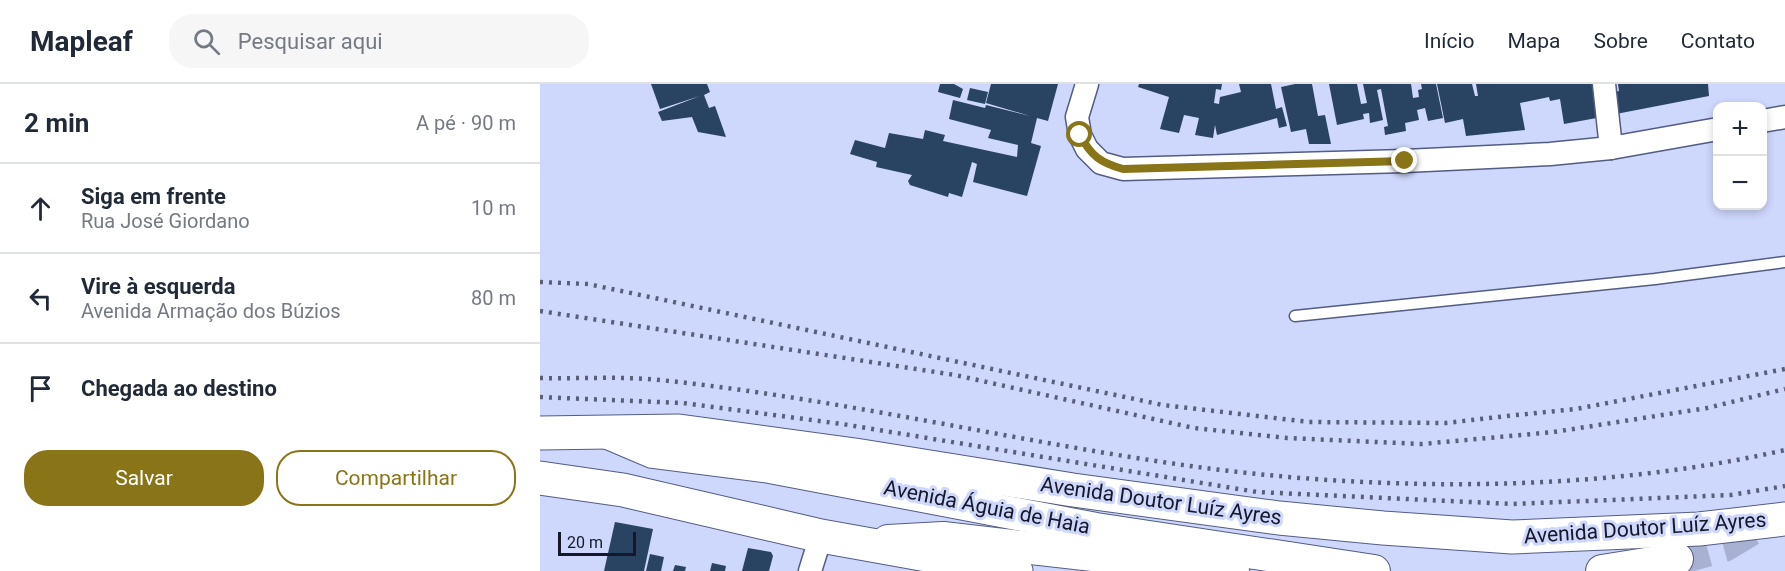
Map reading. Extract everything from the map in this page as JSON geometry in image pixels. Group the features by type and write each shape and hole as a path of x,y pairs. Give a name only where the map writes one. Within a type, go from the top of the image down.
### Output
{"highway":[{"name":"Avenida Doutor Luíz Ayres","path":"540,433 679,431 855,455 1073,490 1279,518 1395,529 1512,537 1699,529 1785,519"},
{"path":"540,478 623,490 821,536 1016,571"}],"main road":[{"name":"Avenida Águia de Haia","path":"603,431 653,452 770,467 1096,528 1374,571"},
{"name":"Avenida Águia de Haia","path":"855,542 943,538 1233,571"},
{"path":"1602,571 1677,559"}],"street":[{"path":"1087,84 1077,117 1087,149 1101,163 1123,169 1382,162 1611,148 1713,130"},
{"path":"1604,84 1611,148"},
{"path":"1767,120 1785,117"},
{"path":"810,571 821,536"}],"lane":[{"path":"1295,316 1655,279 1785,262"}],"building":[{"path":"651,84 707,84 710,92 704,95 709,108 715,106 726,137 698,132 692,117 662,121 658,112 700,96 660,109"},
{"path":"940,84 954,84 963,89 960,98 938,92"},
{"path":"991,84 1058,84 1048,121 1037,118 1031,143 1041,146 1027,196 973,182 977,164 972,162 962,197 949,193 948,197 910,185 908,181 912,175 876,167 877,162 850,154 855,140 885,148 889,133 923,139 925,130 945,135 943,141 1017,157 1018,145 988,138 991,130 949,119 953,100 985,108 986,105 1030,116 986,103"},
{"path":"1139,84 1222,84 1221,90 1216,89 1214,103 1219,104 1220,97 1241,92 1239,84 1271,84 1276,109 1282,107 1287,126 1279,128 1277,118 1217,135 1215,125 1213,138 1195,135 1199,118 1184,115 1179,133 1160,129 1169,97 1138,87"},
{"path":"1312,84 1318,116 1325,115 1331,144 1309,144 1306,129 1291,132 1281,87"},
{"path":"1329,84 1357,84 1361,104 1367,103 1363,84 1411,84 1413,98 1419,97 1418,90 1422,89 1421,84 1436,84 1443,118 1428,121 1425,108 1417,110 1419,120 1405,123 1406,131 1385,135 1384,127 1388,126 1381,89 1377,90 1383,120 1370,123 1369,113 1363,114 1364,119 1337,125"},
{"path":"1437,84 1472,84 1475,96 1478,96 1476,84 1598,84 1602,117 1564,124 1560,99 1550,101 1549,97 1520,103 1525,130 1466,136 1463,119 1445,123"},
{"path":"1618,84 1708,84 1709,96 1616,114 1614,92 1619,91"},
{"path":"970,88 988,92 985,104 967,100"},
{"path":"615,522 653,529 644,571 604,571"},
{"path":"748,548 771,552 773,556 769,571 742,571"},
{"path":"650,554 664,557 661,571 646,571"},
{"path":"712,563 726,566 725,571 710,571"},
{"path":"675,565 686,567 685,571 673,571"}],"tunnel":[{"path":"1677,559 1724,546 1766,521"}],"railway":[{"path":"540,282 588,284 1163,405 1309,422 1446,423 1576,409 1785,369"},
{"path":"540,311 955,375 1194,428 1287,438 1422,444 1554,432 1707,408 1785,389"},
{"path":"540,378 645,379 725,388 790,397 1176,464 1326,480 1481,484 1559,481 1636,475 1785,450"},
{"path":"540,397 683,403 842,424 1257,492 1513,504 1731,495 1785,486"}],"route":[{"path":"1080,135 1087,149 1101,163 1123,169 1405,161"}]}
